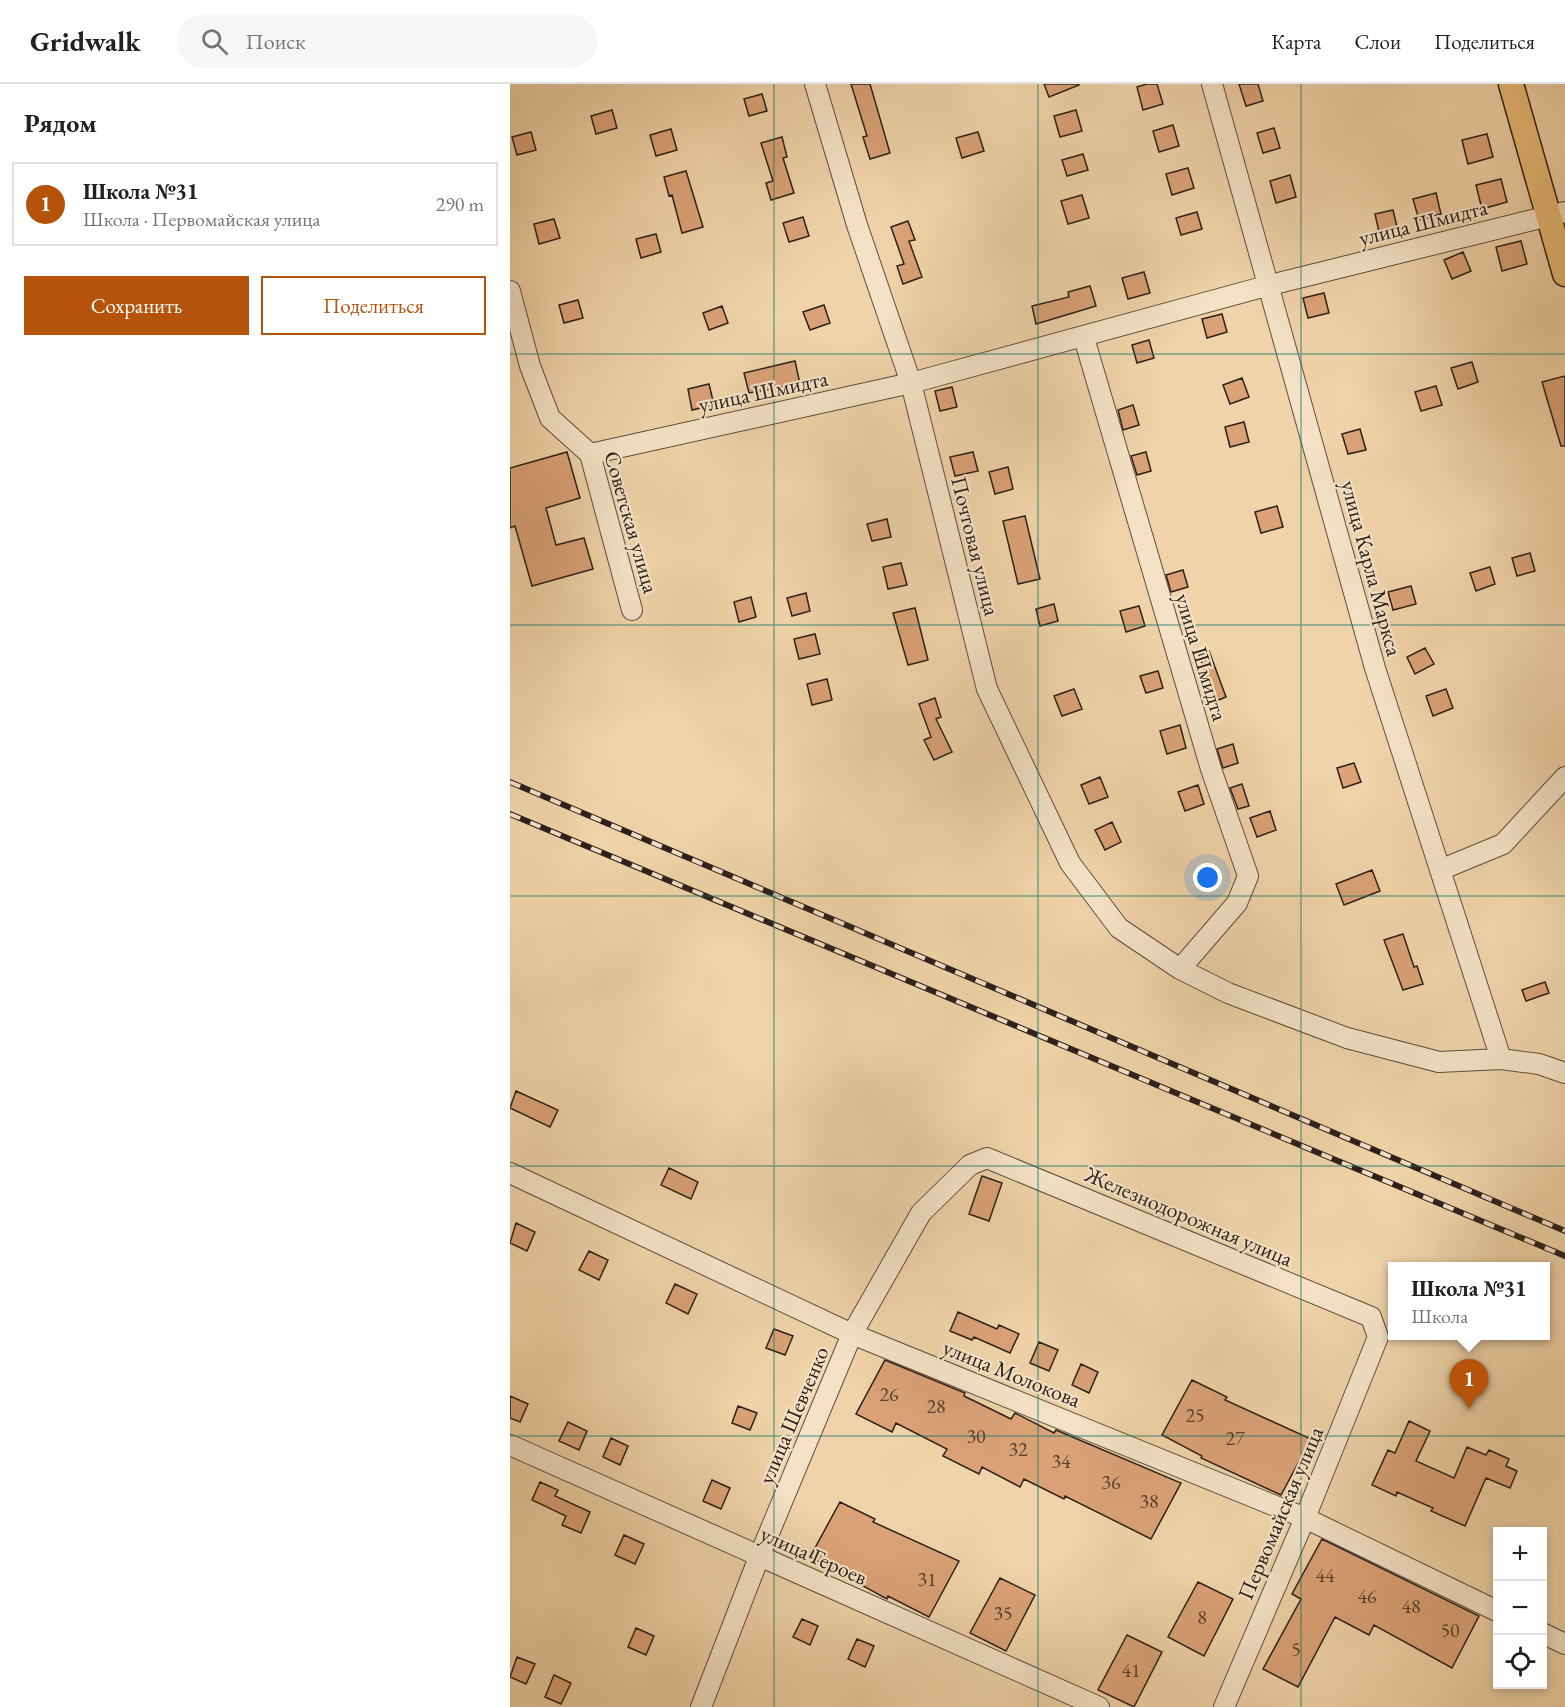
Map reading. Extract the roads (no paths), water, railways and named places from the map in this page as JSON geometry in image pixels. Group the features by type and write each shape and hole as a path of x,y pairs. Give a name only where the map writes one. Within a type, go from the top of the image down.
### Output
{"main road":[{"path":"1511,84 1557,214 1565,274"}],"street":[{"name":"Почтовая улица","path":"815,84 856,225 911,383 987,689 1070,863 1119,928 1180,969 1228,993 1347,1038 1439,1062 1502,1059 1539,1064 1565,1073"},
{"name":"улица Карла Маркса","path":"1212,84 1270,285 1375,668 1502,1059"},
{"name":"улица Шмидта","path":"590,454 911,383 1084,338 1270,285 1557,214"},
{"name":"Советская улица","path":"510,291 530,366 550,418 590,454 632,610"},
{"name":"улица Шмидта","path":"1084,338 1204,747 1248,876 1237,903 1180,969"},
{"path":"1440,870 1503,844 1565,777"},
{"name":"Железнодорожная улица","path":"970,1165 987,1158 1355,1310 1371,1317 1378,1337"},
{"name":"улица Шевченко","path":"701,1707 759,1557 852,1334 921,1213 970,1165"},
{"name":"улица Молокова","path":"510,1173 852,1334 1305,1518 1493,1609"},
{"name":"Первомайская улица","path":"1224,1707 1305,1518 1378,1337"},
{"name":"улица Героев","path":"510,1445 1099,1707"},
{"path":"1546,1635 1565,1644"}],"railway":[{"path":"510,782 1565,1231"},
{"path":"510,814 1565,1256"}],"place":[{"name":"Школа №31","path":"1469,1409"}]}
